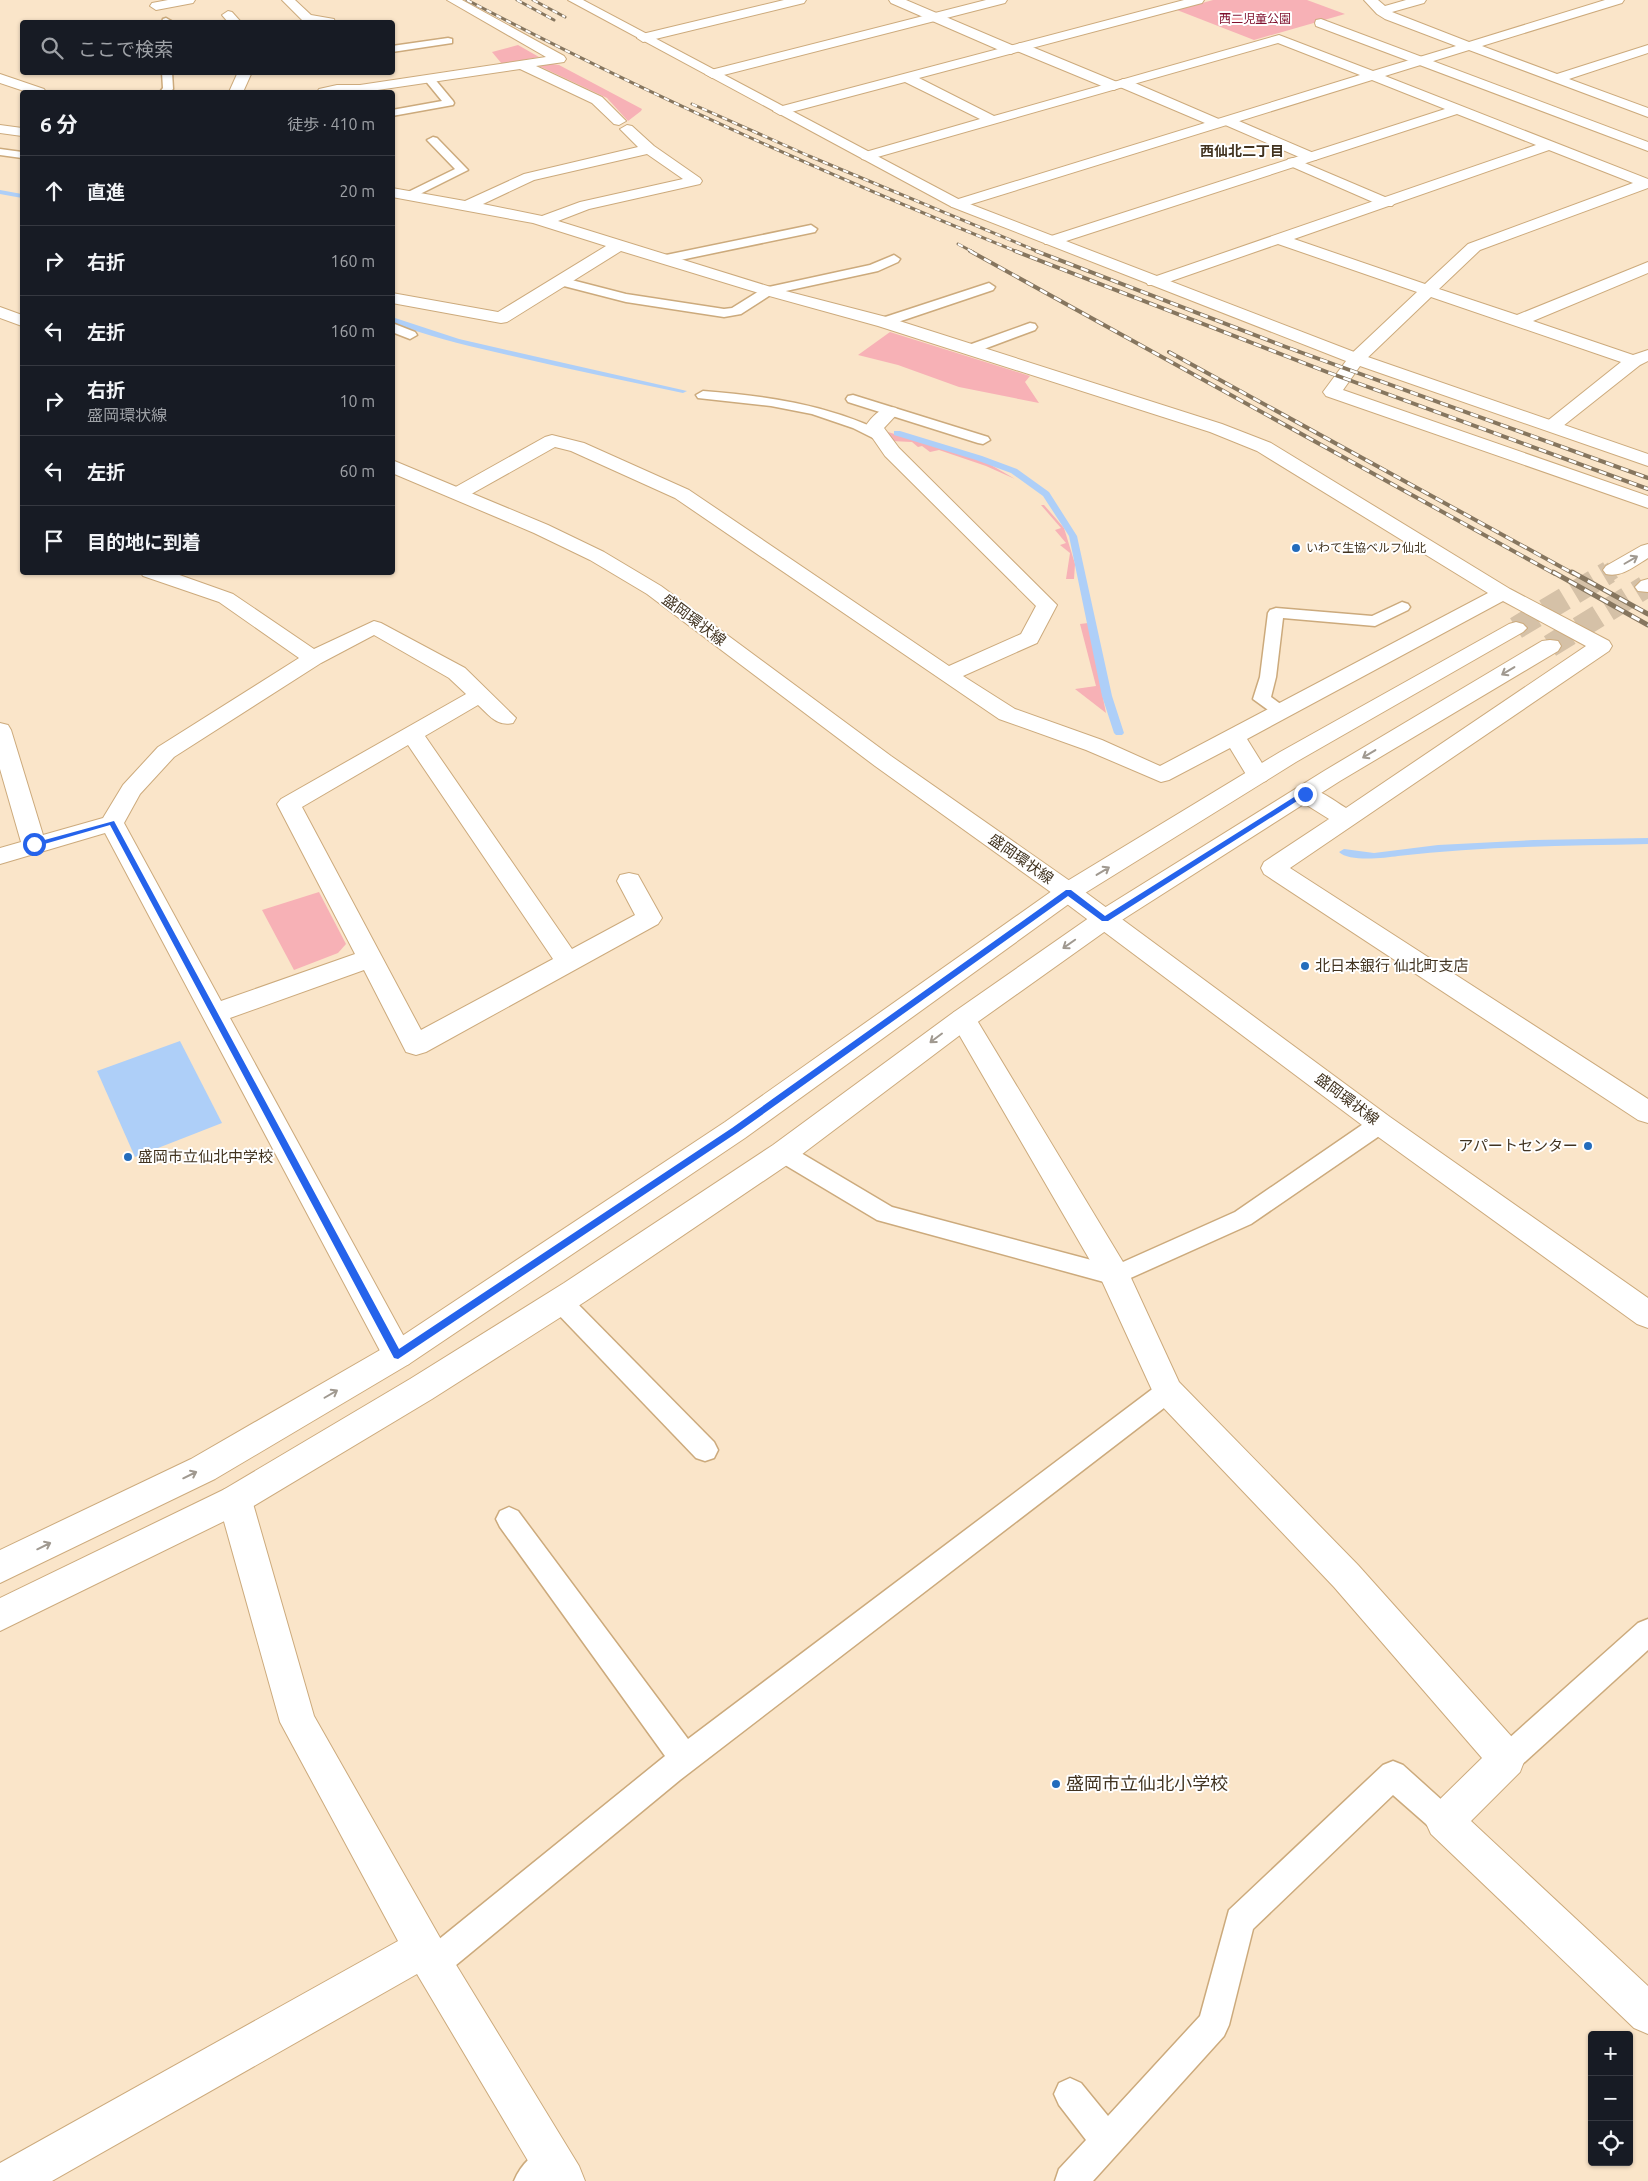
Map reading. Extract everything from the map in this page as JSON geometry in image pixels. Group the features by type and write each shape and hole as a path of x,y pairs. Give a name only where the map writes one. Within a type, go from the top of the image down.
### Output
{"street":[{"path":"164,20 154,3 189,0"},
{"path":"288,0 307,18 318,20"},
{"path":"333,90 430,79 559,59 453,0"},
{"path":"574,0 957,204 1356,359 1648,460"},
{"path":"643,38 800,0"},
{"path":"895,0 1015,48 1222,122 1311,157"},
{"path":"712,74 1001,0"},
{"path":"780,111 1198,0"},
{"path":"1370,0 1389,16 1647,112"},
{"path":"1382,11 1420,0"},
{"path":"957,204 1618,0"},
{"path":"737,4 752,12"},
{"path":"1321,24 1648,147"},
{"path":"867,156 1279,39 1648,183"},
{"path":"1555,79 1648,49"},
{"path":"522,65 597,100 649,149 695,181 585,205 543,221"},
{"path":"0,72 15,67"},
{"path":"237,90 244,75"},
{"path":"351,89 353,75"},
{"path":"906,77 992,120"},
{"path":"0,78 33,90"},
{"path":"1051,241 1459,108"},
{"path":"0,129 20,132"},
{"path":"1154,282 1282,240 1551,145"},
{"path":"467,206 529,177 649,149"},
{"path":"1293,162 1386,203"},
{"path":"1648,183 1474,247 1356,359 1332,392 1648,502"},
{"path":"401,194 543,221 768,291 884,322 1216,428 1264,447 1503,593 1601,646 1273,868 1648,1113"},
{"path":"1282,240 1518,321 1641,358"},
{"path":"395,299 501,318 619,245"},
{"path":"1518,321 1648,267"},
{"path":"0,312 20,320"},
{"path":"1552,426 1641,358"},
{"path":"890,412 874,427 878,435 892,452 1047,605 1029,638 947,675"},
{"path":"459,493 552,440 577,447 682,494 1007,714 1094,745 1161,775 1503,593"},
{"name":"盛岡環状線","path":"395,467 541,529 597,556 654,590 883,761 1105,919 1380,1124 1648,1315"},
{"path":"1613,570 1648,550"},
{"path":"159,575 226,598 313,658"},
{"path":"0,856 34,844 112,822 131,790 166,752 313,658 374,627 457,673 506,718"},
{"path":"0,1567 203,1469 398,1355 735,1130 1068,892 1258,776 1516,628"},
{"path":"0,1615 235,1500 421,1389 561,1302 783,1154 963,1019 1105,919 1305,794 1550,646"},
{"path":"480,695 289,804 416,1045 649,918 629,881"},
{"path":"0,730 34,844"},
{"path":"412,734 568,962"},
{"path":"1234,736 1258,776"},
{"path":"1305,794 1346,818"},
{"path":"112,822 398,1355"},
{"path":"214,1014 370,958"},
{"path":"963,1019 1115,1276 1168,1391 1346,1576 1507,1759 1444,1821 1648,2014"},
{"path":"235,1500 298,1722 548,2174"},
{"path":"10,2181 428,1956"}],"lane":[{"path":"395,49 448,41"},
{"path":"167,75 167,90"},
{"path":"395,112 449,103 430,79"},
{"path":"401,194 462,170 433,140"},
{"path":"0,152 20,154"},
{"path":"666,259 811,229"},
{"path":"560,281 626,298 724,313 736,310 768,291 874,268 894,259"},
{"path":"884,322 989,287"},
{"path":"971,349 1030,327"},
{"path":"395,328 410,335"},
{"path":"703,395 764,400 785,404 850,422 878,435"},
{"path":"853,399 984,440"},
{"path":"1281,711 1262,699 1268,677 1276,613 1375,621 1402,607"},
{"path":"783,1154 885,1214 1115,1276 1243,1218 1380,1124"},
{"path":"561,1302 704,1450"},
{"path":"428,1956 1168,1391"},
{"path":"509,1519 685,1759"},
{"path":"1507,1759 1648,1632"},
{"path":"1071,2181 1214,2025 1240,1921 1393,1776 1444,1821"},
{"path":"1070,2094 1107,2141"}],"green space":[{"name":"西二児童公園","path":"1213,0 1307,0 1345,14 1254,40 1177,10"},
{"path":"518,45 539,57 502,64 492,52"},
{"path":"559,65 642,109 641,111 628,121 607,98 539,66"},
{"path":"890,332 1030,376 1025,382 1039,403 959,387 898,365 858,355"},
{"path":"888,432 986,462 1015,479 986,466 939,450 930,452 912,442 891,441 886,435"},
{"path":"1041,505 1044,505 1064,528 1075,564 1074,579 1066,579 1070,553 1060,545 1066,543 1055,530 1061,528"},
{"path":"1088,623 1106,713 1075,689 1096,686 1080,624"},
{"path":"319,892 346,944 338,953 294,970 262,910"}],"water":[{"path":"180,1041 222,1123 135,1157 97,1071"}],"waterway":[{"path":"0,192 20,196"},
{"path":"395,320 469,344 565,367 683,391"},
{"path":"897,433 979,458 1014,471 1046,494 1073,536 1107,696 1119,733"},
{"path":"1344,852 1374,856 1438,848 1534,843 1648,841"}],"tunnel":[{"path":"1607,574 1613,570"},
{"path":"1516,628 1609,572"},
{"path":"1550,646 1645,587"}],"railway":[{"path":"467,0 534,35 739,133 878,194 1018,252"},
{"path":"517,0 554,20"},
{"path":"533,0 565,17"},
{"path":"692,104 809,156 1039,252"},
{"path":"958,244 973,252"},
{"path":"970,251 1555,574"},
{"path":"1015,251 1327,372 1648,489"},
{"path":"1036,251 1286,347 1648,478"},
{"path":"1169,352 1574,574"},
{"path":"1553,572 1648,625"},
{"path":"1572,572 1648,614"}],"place":[{"name":"いわて生協ベルフ仙北","path":"1296,548"},
{"name":"北日本銀行 仙北町支店","path":"1305,966"},
{"name":"アパートセンター","path":"1588,1146"},
{"name":"盛岡市立仙北中学校","path":"128,1157"},
{"name":"盛岡市立仙北小学校","path":"1056,1784"}],"district":[{"name":"西仙北二丁目","path":"1242,151"}],"route":[{"path":"34,844 112,822 398,1355 735,1130 1068,892 1105,919 1305,794"}]}
